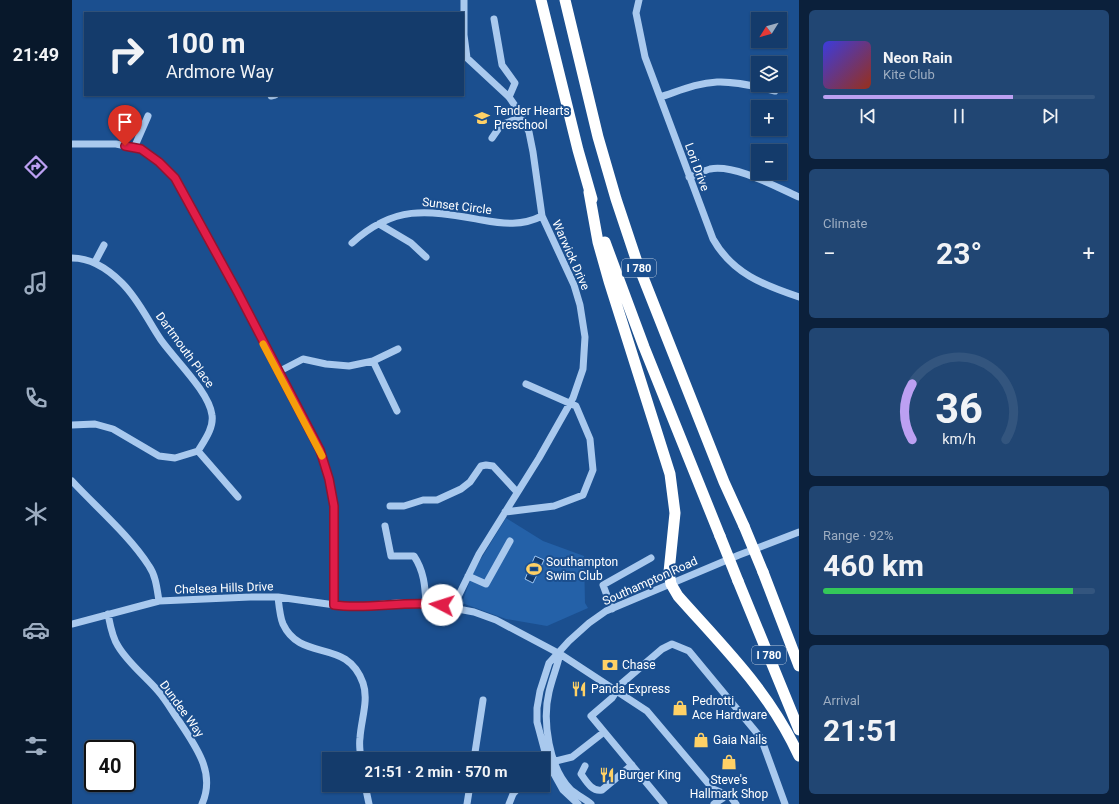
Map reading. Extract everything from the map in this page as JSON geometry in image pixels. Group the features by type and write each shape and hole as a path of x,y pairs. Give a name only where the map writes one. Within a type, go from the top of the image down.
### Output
{"highway":[{"name":"I 780","path":"541,0 590,192 622,289 799,730"},
{"name":"I 780","path":"565,0 598,137 616,199 635,254 721,474 763,572 799,666"},
{"path":"590,192 598,242 609,281 670,474 675,513 669,572 671,584 678,596 762,692 778,714 799,756"},
{"path":"782,620 792,632 799,648"}],"street":[{"name":"Warwick Drive","path":"453,607 479,554 543,452 570,403 583,369 585,338 580,305 574,285 542,216 529,132 522,117 509,97 465,59 464,0"},
{"name":"Lori Drive","path":"639,0 636,13 640,38 689,177 713,239 728,262 751,277 799,297"},
{"path":"494,19 502,65 515,83 509,97"},
{"path":"660,97 695,86 717,82 733,82 751,85"},
{"path":"134,148 148,116"},
{"path":"492,138 501,126 522,117"},
{"path":"72,144 116,144 141,149 159,162 175,178 237,291 320,450 329,479 334,506 334,605"},
{"path":"689,177 710,169 725,169 743,174 799,196"},
{"name":"Sunset Circle","path":"352,243 379,224 405,213 422,211 511,225 534,220 542,216"},
{"path":"379,224 411,243 426,257"},
{"path":"95,262 104,245"},
{"name":"Dartmouth Place","path":"72,258 95,262 122,282 138,302 161,340 208,400 212,416 211,424 209,432 198,451"},
{"path":"278,372 303,359 326,364 349,366 373,361 398,349"},
{"path":"373,361 397,412"},
{"path":"505,512 554,506 583,495 593,470 590,439 576,406 526,384"},
{"path":"72,425 95,424 113,429 159,456 175,458 198,451 238,497"},
{"path":"390,506 404,506 423,500 437,500 461,489 470,482 481,466 486,465 493,466 517,492"},
{"path":"72,481 134,547 149,566 156,581 159,601"},
{"path":"385,526 391,556 414,556 420,565 425,584 426,603"},
{"name":"Southampton Road","path":"547,752 546,709 550,688 558,667 560,654 569,641 589,623 612,609 738,555 799,532"},
{"path":"468,576 486,584 510,541"},
{"path":"595,586 603,585 651,558"},
{"path":"603,585 612,609"},
{"path":"278,597 283,624 291,637 302,644 344,657 359,675 364,684 365,704 360,739 361,752"},
{"name":"Chelsea Hills Drive","path":"72,624 159,601 278,597 349,607 397,603 426,603 453,607 496,620 560,654 647,711 713,789 730,796 736,804"},
{"name":"Dundee Way","path":"108,614 117,645 127,659 159,693 197,748 204,764 208,785 202,804"},
{"path":"664,804 591,716 612,698 621,684 662,649 672,644 689,652 761,738 785,804"},
{"path":"475,752 483,700"},
{"path":"550,763 572,757 604,732"},
{"path":"585,766 581,774 593,789 597,791 602,790 632,765"},
{"name":"Southampton Road","path":"550,766 559,773 572,790 591,804"},
{"name":"Southampton Road","path":"550,767 563,790 578,804"},
{"path":"366,792 369,804"},
{"path":"467,804 469,792"},
{"path":"509,804 515,792"},
{"path":"714,804 726,794"}],"shaded area":[{"path":"506,518 543,541 584,556 585,603 588,608 547,626 506,619 462,603 473,572"},
{"name":"Southampton Swim Club","path":"535,556 544,560 533,583 525,579"}],"slow traffic":[{"path":"263,344 322,456"}],"place":[{"name":"Tender Hearts Preschool","path":"482,118"},
{"name":"Southampton Swim Club","path":"534,569"},
{"name":"Chase","path":"610,665"},
{"name":"Panda Express","path":"579,689"},
{"name":"Pedrotti Ace Hardware","path":"680,708"},
{"name":"Gaia Nails","path":"701,740"},
{"name":"Steve's Hallmark Shop","path":"729,762"},
{"name":"Burger King","path":"607,775"}],"route":[{"path":"125,146 141,149 159,162 175,178 237,291 320,450 329,479 334,506 334,605 349,607 397,603 442,605"}]}
